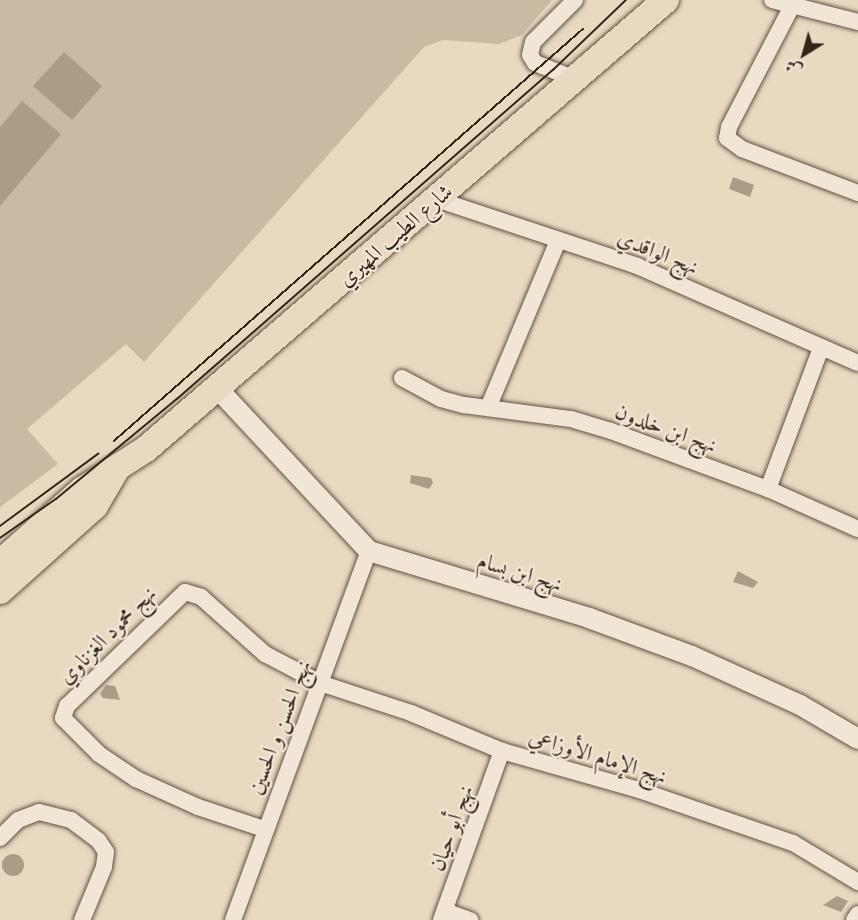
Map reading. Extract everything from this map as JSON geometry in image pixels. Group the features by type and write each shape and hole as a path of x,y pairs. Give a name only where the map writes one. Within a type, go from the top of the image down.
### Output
{"main road":[{"name":"شارع الطيب المهيري","path":"0,563 82,490 146,449 666,0"},
{"path":"0,591 95,506 119,465"}],"street":[{"path":"575,0 533,42 530,55 535,63 575,79"},
{"path":"772,0 858,22"},
{"path":"792,6 729,127 728,138 742,149 858,193"},
{"name":"نهج الواقدي","path":"436,199 637,266 858,363"},
{"path":"488,408 558,241"},
{"path":"768,489 821,348"},
{"name":"نهج ابن خلدون","path":"402,378 441,399 571,419 611,430 768,489 858,530"},
{"path":"216,387 369,551"},
{"name":"نهج الحسن و الحسين","path":"232,920 369,551"},
{"name":"نهج ابن بسام","path":"369,551 578,614 692,656 800,705 858,739"},
{"name":"نهج محمود الغزناوي","path":"264,829 198,807 136,778 99,754 66,722 63,713 185,592 201,597 265,654 320,683"},
{"name":"نهج الإمام الأوزاعي","path":"320,683 411,713 502,751 639,790 793,843 858,882"},
{"name":"نهج أبو حيان","path":"443,916 502,751"},
{"path":"0,838 18,820 39,812 71,820 98,840 106,852 104,867 82,920"},
{"path":"854,920 858,914"},
{"path":"443,916 470,920"}],"shaded area":[{"path":"0,0 552,0 522,35 499,44 443,40 424,47 144,362 126,344 27,429 58,464 0,507"},
{"path":"64,52 102,86 72,120 33,86"},
{"path":"22,101 61,134 0,206 0,127"},
{"path":"733,177 754,185 750,197 729,189"},
{"path":"411,475 431,478 433,483 429,489 410,483"},
{"path":"738,571 758,582 753,588 733,582"},
{"path":"106,685 115,686 120,700 103,698 100,694"},
{"path":"13,854 21,857 24,865 21,873 13,876 5,873 2,865 5,857"},
{"path":"837,896 848,901 841,912 823,905"}],"tram line":[{"path":"0,538 56,499 177,399 553,70 626,0"},
{"path":"114,441 583,29"},
{"path":"0,526 98,454"}]}
